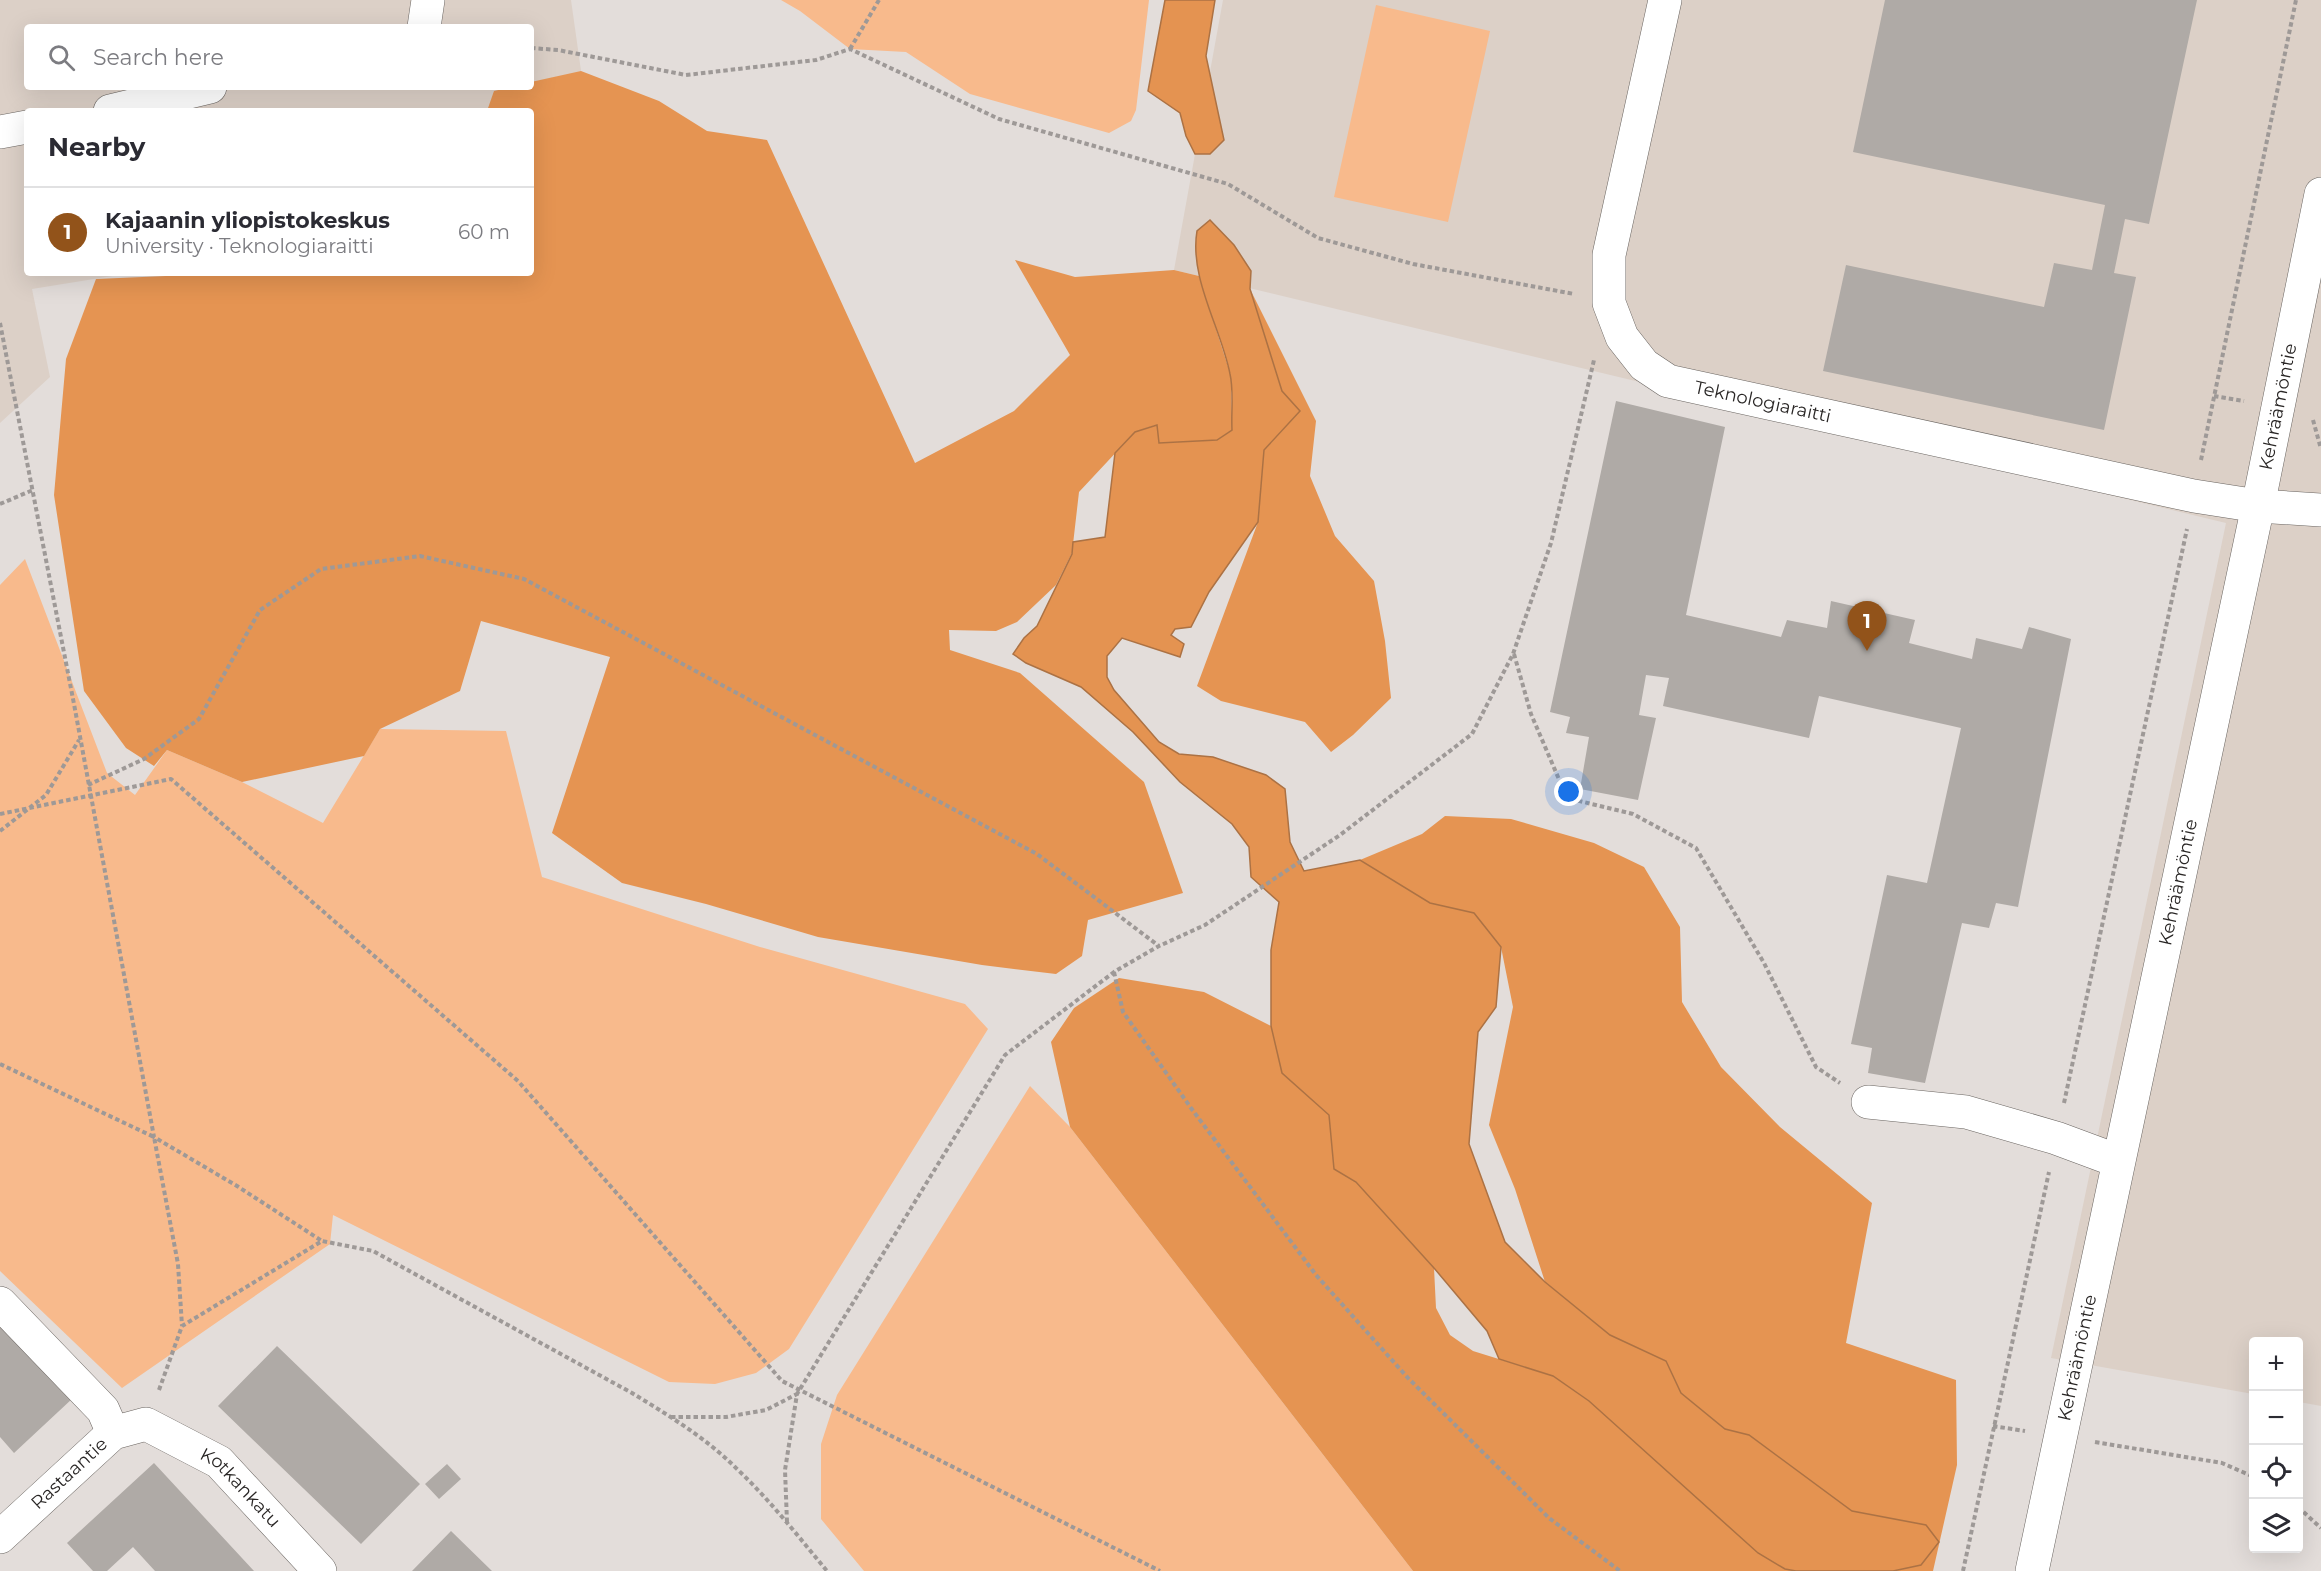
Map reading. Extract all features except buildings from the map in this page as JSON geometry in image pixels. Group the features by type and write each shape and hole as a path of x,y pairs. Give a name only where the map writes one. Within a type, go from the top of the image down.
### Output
{"street":[{"path":"424,24 428,0"},
{"name":"Teknologiaraitti","path":"1665,0 1609,255 1609,303 1622,337 1644,365 1668,381 2194,496 2258,506 2321,510"},
{"path":"122,108 198,90"},
{"path":"0,132 24,128"},
{"name":"Kehräämöntie","path":"2032,1571 2258,506 2321,194"},
{"path":"1868,1102 1963,1118 2056,1138 2118,1161"},
{"path":"0,1303 103,1410 113,1433"},
{"name":"Rastaantie","path":"0,1537 113,1433 146,1425"},
{"name":"Kotkankatu","path":"146,1425 219,1462 320,1571"}],"path":[{"path":"534,48 558,50 686,75 816,60 850,49 879,0"},
{"path":"1963,1571 2194,496 2296,0"},
{"path":"850,49 999,119 1228,184 1318,238 1413,264 1583,295"},
{"path":"0,323 178,1264 182,1326 146,1425"},
{"path":"787,1522 784,1470 799,1392 1005,1055 1114,972 1159,946 1205,925 1341,835 1472,734 1514,654 1551,543 1594,356"},
{"path":"0,504 33,490"},
{"path":"88,785 144,759 199,719 260,610 321,569 420,556 524,579 1037,854 1159,946"},
{"path":"1514,654 1531,714 1567,798 1633,814 1696,848 1764,963 1816,1067 1868,1102"},
{"path":"0,831 46,795 80,739"},
{"path":"0,814 171,779 519,1081 782,1380 799,1392 1160,1571"},
{"path":"1114,972 1123,1012 1191,1108 1316,1275 1408,1378 1549,1518 1620,1571"},
{"path":"0,1064 154,1137 237,1186 322,1241 373,1251 632,1393 671,1417 735,1467 787,1522 827,1571"},
{"path":"182,1326 322,1241"},
{"path":"671,1417 726,1418 766,1410 799,1392"},
{"path":"1993,1426 2222,1463 2249,1475"},
{"path":"2303,1512 2321,1528"}],"shaded area":[{"path":"0,0 571,0 599,198 534,115 534,108 24,108 24,276 112,276 32,289 50,377 0,423"},
{"path":"781,0 1149,0 1136,110 1131,121 1109,133 970,94 906,52 850,49 800,11"},
{"path":"1165,0 1215,0 1206,56 1224,140 1210,154 1195,154 1186,136 1180,113 1148,91"},
{"path":"1223,0 2321,0 2321,1406 2303,1403 2303,1337 2249,1337 2249,1393 2051,1358 2226,523 1174,270"},
{"path":"1376,5 1490,31 1448,222 1334,197"},
{"path":"581,71 659,101 707,131 767,140 915,463 1014,411 1070,355 1015,260 1075,277 1174,270 1199,276 1231,376 1232,430 1217,440 1159,443 1156,425 1135,432 1079,492 1072,553 1056,585 1017,622 996,631 949,630 950,650 1020,673 1144,782 1183,893 1088,920 1082,956 1056,974 982,965 818,937 706,904 622,883 552,833 610,657 481,621 460,691 380,729 364,756 242,782 167,750 154,766 126,748 84,691 54,495 66,359 96,279 166,276 534,276 534,108 488,108 494,91 534,90 534,81"},
{"path":"1210,220 1234,245 1251,271 1250,289 1282,391 1300,411 1264,450 1258,522 1209,592 1191,627 1175,629 1171,635 1184,644 1180,657 1122,638 1107,656 1107,677 1114,690 1159,742 1179,754 1213,757 1266,775 1285,789 1290,842 1304,871 1360,860 1430,903 1474,913 1501,947 1496,1007 1478,1032 1469,1144 1505,1242 1545,1282 1610,1335 1666,1361 1681,1393 1725,1429 1749,1435 1852,1511 1926,1525 1939,1542 1921,1565 1893,1571 1785,1569 1758,1553 1589,1401 1553,1376 1499,1359 1487,1331 1434,1268 1356,1182 1334,1169 1329,1115 1282,1073 1271,1026 1271,950 1279,902 1251,877 1249,847 1232,824 1180,782 1133,732 1081,687 1026,663 1013,654 1024,638 1037,626 1072,554 1073,542 1105,537 1115,453 1135,432 1157,425 1159,443 1217,440 1232,430 1230,374 1202,285 1196,249 1197,231"},
{"path":"1250,289 1316,421 1310,476 1335,536 1374,581 1385,641 1391,698 1353,735 1331,752 1305,722 1221,701 1197,686 1258,522 1264,450 1300,411 1282,392"},
{"path":"25,559 107,773 135,795 167,750 242,782 323,823 380,729 506,731 542,877 760,947 965,1004 988,1029 789,1349 756,1373 715,1384 669,1382 333,1215 330,1244 122,1388 0,1271 0,585"},
{"path":"1445,816 1511,819 1594,843 1644,867 1680,927 1682,1002 1721,1067 1780,1127 1872,1203 1846,1343 1956,1380 1957,1465 1933,1571 1893,1571 1921,1565 1926,1525 1852,1511 1749,1435 1725,1429 1681,1393 1666,1361 1610,1335 1545,1282 1515,1189 1489,1125 1513,1007 1501,947 1474,913 1430,903 1360,860 1422,834"},
{"path":"1119,978 1204,992 1271,1026 1282,1073 1329,1115 1334,1169 1356,1182 1434,1268 1436,1308 1450,1335 1473,1351 1553,1376 1589,1401 1785,1569 1796,1571 1413,1571 1070,1127 1051,1042 1074,1008"},
{"path":"1030,1086 1070,1127 1413,1571 864,1571 821,1519 821,1444 837,1395"}],"place":[{"name":"Kajaanin yliopistokeskus","path":"1867,651"}]}
